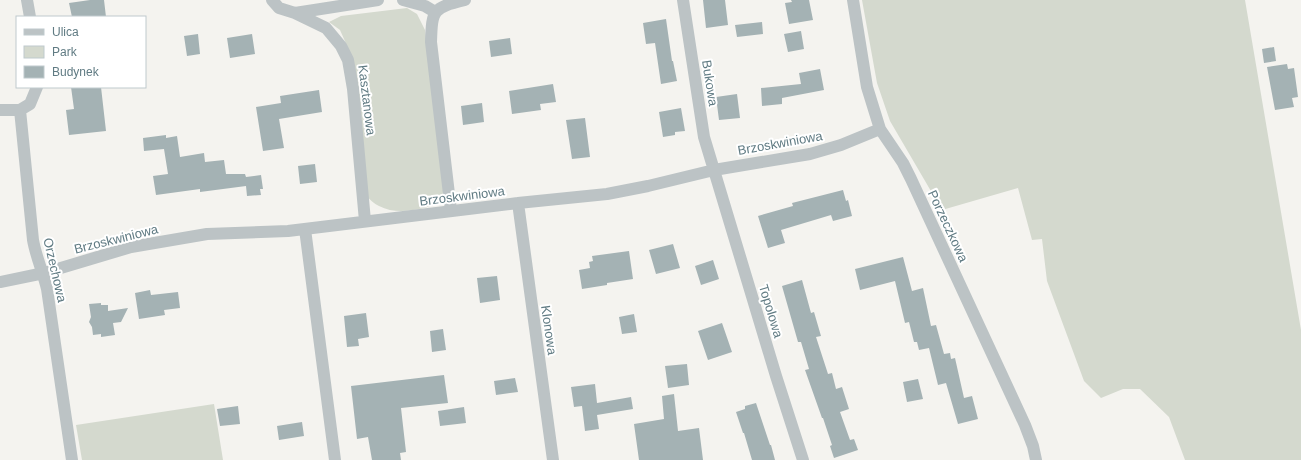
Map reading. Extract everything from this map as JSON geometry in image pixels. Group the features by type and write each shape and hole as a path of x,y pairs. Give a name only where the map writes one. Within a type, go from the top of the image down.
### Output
{"street":[{"path":"28,0 30,16"},
{"name":"Kasztanowa","path":"272,0 279,8 295,13 326,28 342,46 348,60 353,89 364,221"},
{"path":"295,13 378,0"},
{"path":"403,0 425,6 435,12"},
{"path":"450,211 431,42 432,20 435,12 440,8 447,4 465,0"},
{"name":"Bukowa","path":"683,0 704,137 714,170"},
{"name":"Porzeczkowa","path":"853,0 867,86 880,128 903,163 911,180 1025,425 1033,446 1036,460"},
{"path":"0,110 20,110 30,104 37,88"},
{"name":"Orzechowa","path":"20,110 33,240 35,252 44,273 72,460"},
{"name":"Brzoskwiniowa","path":"0,282 44,273 131,247 207,234 288,231 518,203 607,194 714,170 810,154 841,145 880,128"},
{"name":"Topolowa","path":"714,170 803,460"},
{"name":"Klonowa","path":"518,203 553,460"},
{"path":"305,229 335,460"}],"green space":[{"path":"862,0 1245,0 1301,330 1301,460 1185,460 1169,417 1140,389 1123,389 1101,398 1084,381 1047,281 1042,239 1032,240 1018,188 942,210 890,121 877,83"},
{"path":"407,8 417,14 425,30 445,195 441,203 418,209 394,211 379,206 366,196 348,48 340,30 329,22 341,16"},
{"path":"214,404 223,460 82,460 76,425"}],"building":[{"path":"104,0 106,16 72,16 69,3"},
{"path":"703,0 725,0 728,25 706,28"},
{"path":"791,0 809,0 813,20 789,24 785,3 792,2"},
{"path":"666,19 672,61 677,81 661,84 655,43 646,44 643,23"},
{"path":"762,22 763,34 737,37 735,25"},
{"path":"801,31 804,49 788,52 784,34"},
{"path":"198,34 200,54 187,56 184,36"},
{"path":"252,34 255,54 230,58 227,38"},
{"path":"510,38 512,54 491,57 489,41"},
{"path":"1274,47 1276,61 1264,63 1262,49"},
{"path":"1287,64 1288,69 1294,68 1298,97 1292,98 1294,107 1275,110 1267,67"},
{"path":"820,69 824,90 782,98 782,104 762,106 761,88 801,84 799,73"},
{"path":"553,84 556,102 540,104 541,110 512,114 509,91"},
{"path":"71,88 101,88 106,131 69,135 66,110 74,109"},
{"path":"319,90 322,112 279,119 284,148 263,151 256,107 281,103 280,96"},
{"path":"737,94 740,118 719,120 716,97"},
{"path":"482,103 484,122 463,125 461,106"},
{"path":"681,108 685,131 675,132 675,135 663,137 659,112"},
{"path":"585,118 590,157 572,159 566,120"},
{"path":"166,135 166,138 177,136 180,157 204,153 205,162 224,160 226,174 245,174 246,177 261,175 263,189 260,189 261,195 247,196 246,186 200,192 200,189 156,195 153,176 168,174 164,149 144,151 143,138"},
{"path":"315,164 317,182 300,184 298,166"},
{"path":"843,190 846,201 848,200 852,216 833,221 831,215 781,230 785,243 768,248 758,216 793,206 792,203"},
{"path":"673,244 680,268 656,274 649,250"},
{"path":"629,251 633,279 582,289 579,270 590,268 589,262 593,261 592,256"},
{"path":"903,257 912,291 923,288 931,326 936,325 944,354 950,353 951,359 955,358 964,398 972,396 978,419 958,424 946,383 938,385 929,348 919,350 917,342 914,342 909,322 905,323 895,281 860,290 855,269"},
{"path":"713,260 719,279 701,285 695,266"},
{"path":"497,276 500,300 480,303 477,278"},
{"path":"802,280 811,313 814,312 821,336 816,337 828,374 832,373 836,389 842,387 849,409 840,412 850,440 854,439 858,450 834,458 830,446 832,445 805,370 809,369 801,342 798,342 782,286"},
{"path":"150,290 151,295 178,292 180,308 164,310 165,315 139,319 135,293"},
{"path":"101,303 101,305 108,305 108,311 128,308 121,322 113,323 115,335 101,337 101,334 93,335 92,327 89,322 91,317 89,304"},
{"path":"366,313 369,337 358,339 359,346 347,347 344,316"},
{"path":"634,314 637,332 622,334 619,317"},
{"path":"722,323 732,352 708,360 698,331"},
{"path":"443,329 446,350 432,352 430,331"},
{"path":"687,364 689,385 668,388 665,366"},
{"path":"444,375 448,403 401,408 406,452 400,453 401,460 372,460 368,437 357,439 351,386"},
{"path":"515,378 518,392 496,395 494,381"},
{"path":"918,379 923,399 907,402 903,382"},
{"path":"595,384 597,403 631,397 633,409 597,415 599,429 585,431 582,406 574,407 571,387"},
{"path":"674,394 678,431 699,428 703,460 639,460 634,424 664,419 662,396"},
{"path":"756,403 775,460 752,460 736,412 745,409 745,406"},
{"path":"238,406 240,424 220,426 217,409"},
{"path":"464,407 466,423 440,426 438,411"},
{"path":"302,422 304,436 279,440 277,426"}]}
